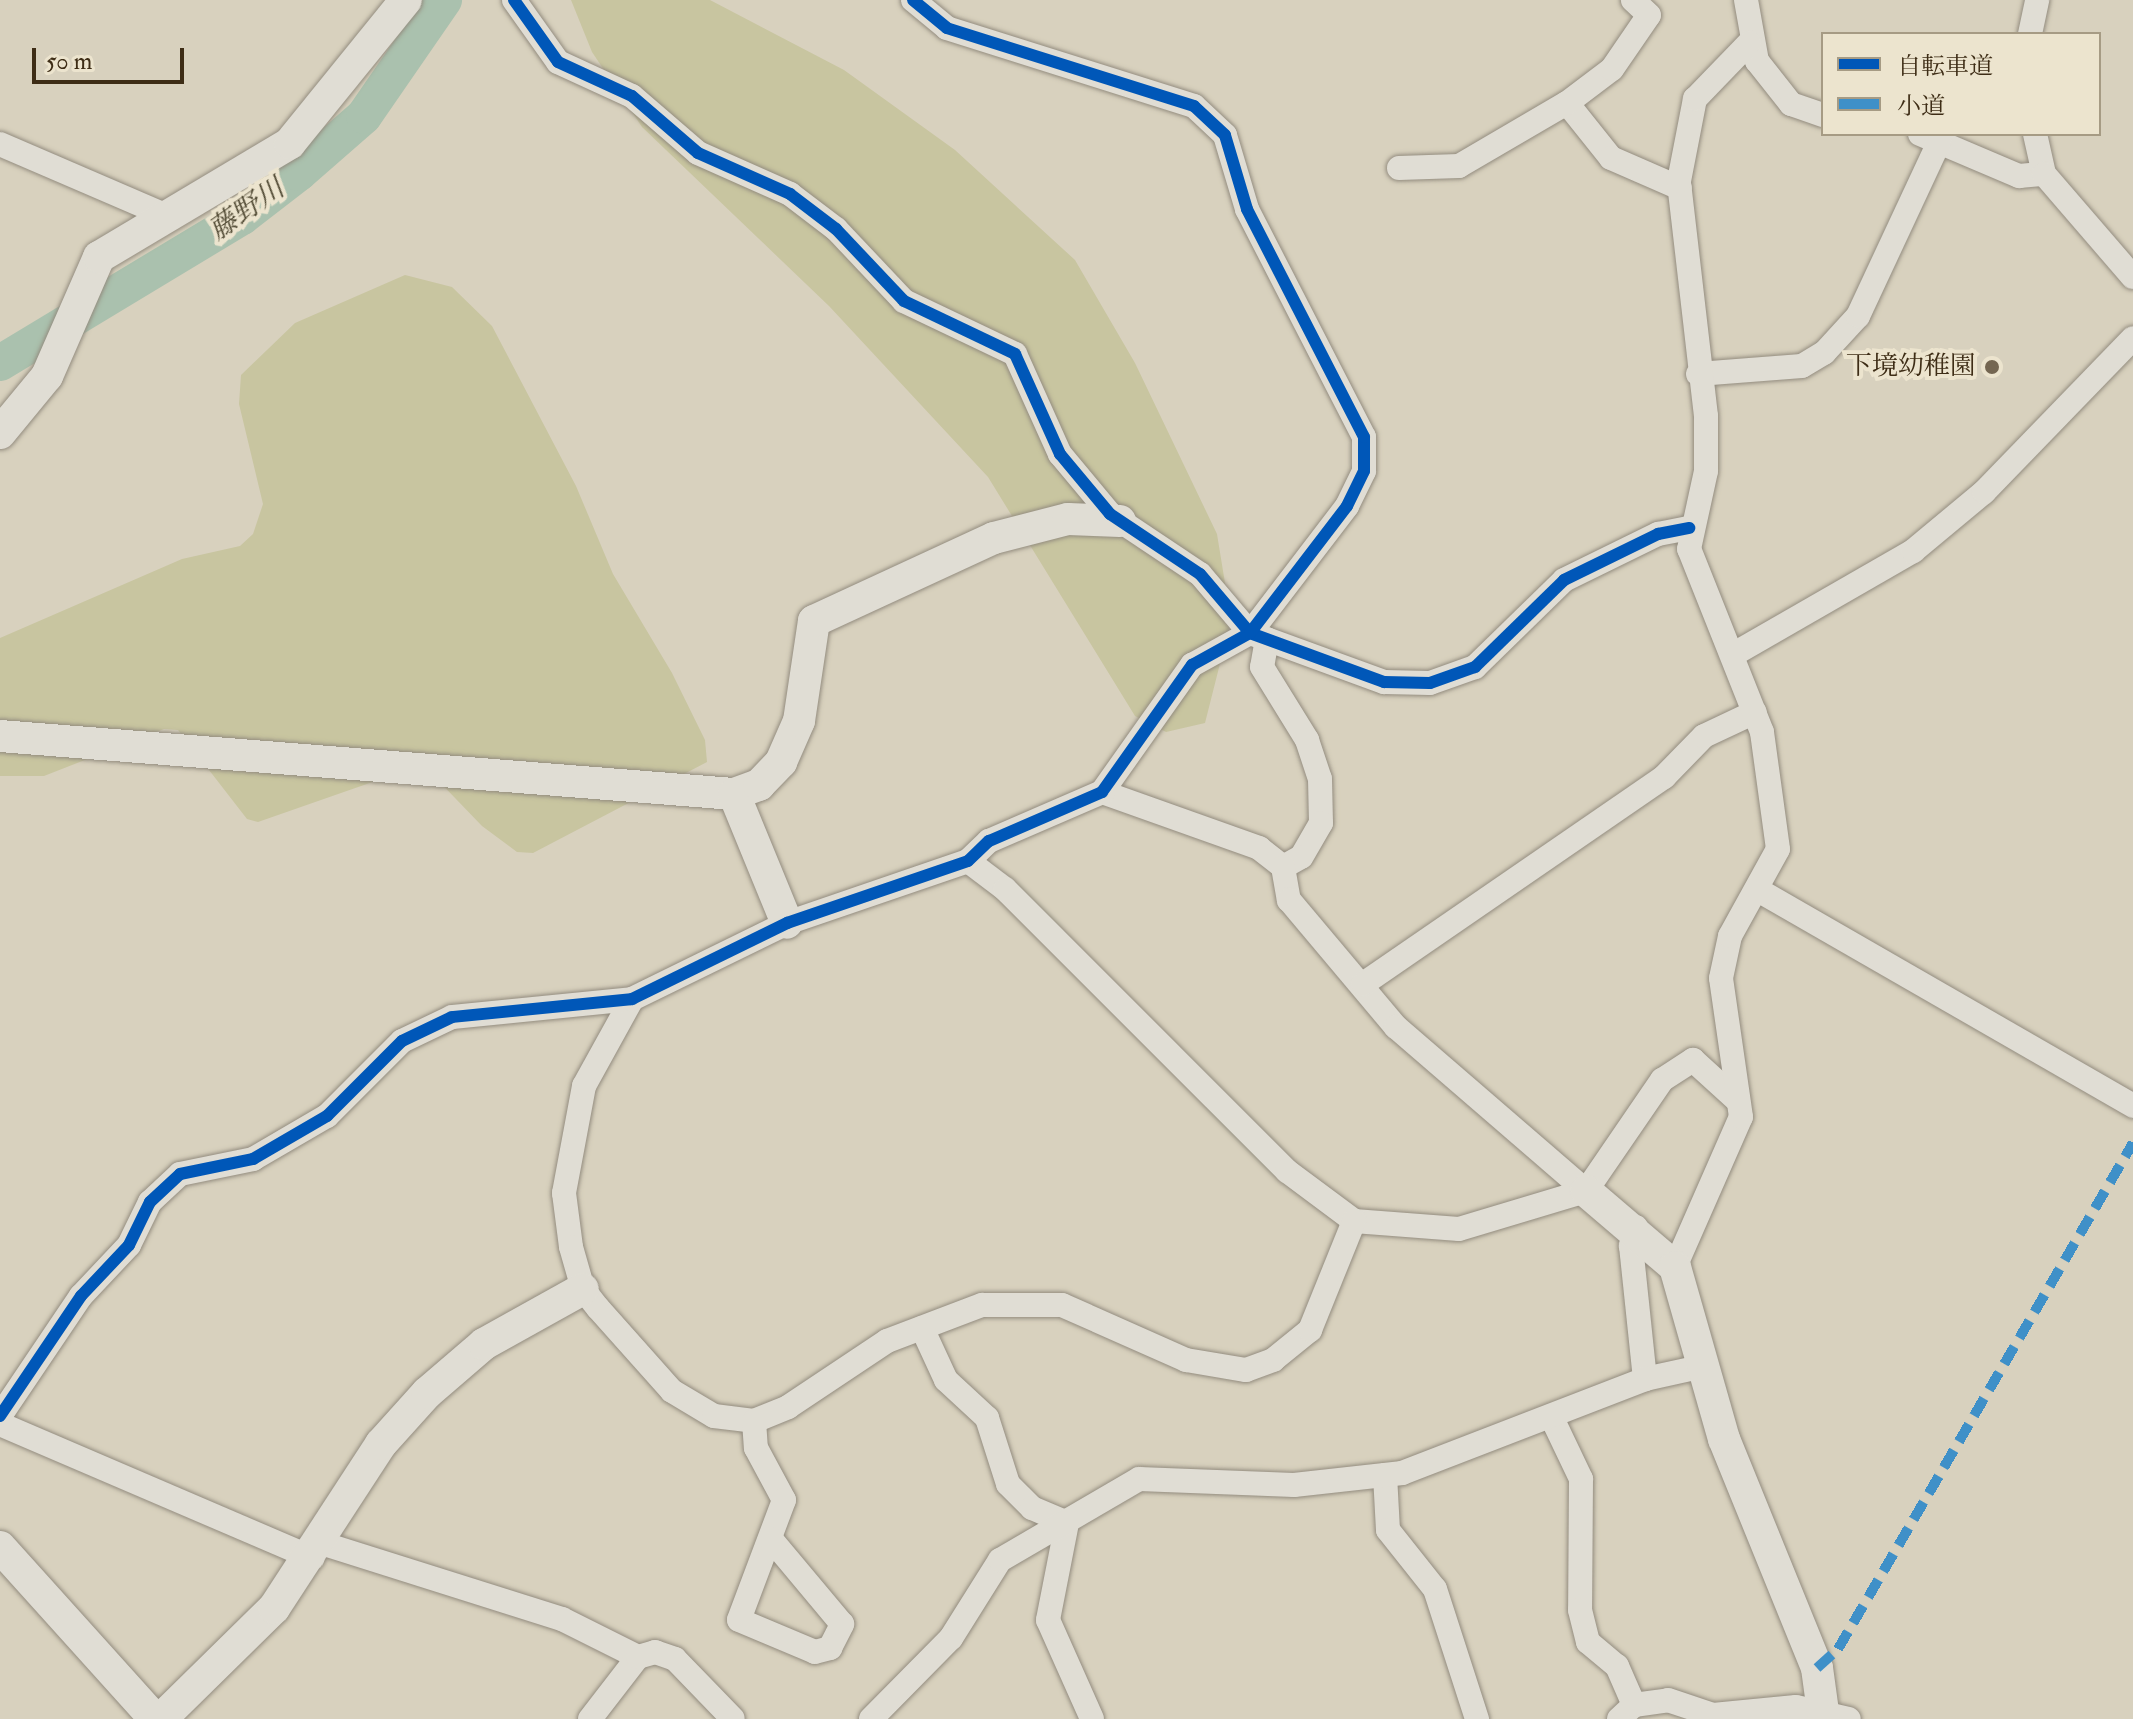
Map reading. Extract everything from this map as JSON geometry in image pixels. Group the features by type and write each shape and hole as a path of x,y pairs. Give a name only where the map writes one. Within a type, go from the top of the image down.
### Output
{"street":[{"path":"0,433 47,376 99,257 290,143 406,0"},
{"path":"514,0 558,62 632,96 698,153 790,194 836,229 904,301 1015,354 1060,454 1120,521 1200,574 1258,636 1384,682 1430,683 1475,667 1564,580 1658,534 1689,528"},
{"path":"0,1416 81,1296 129,1245 150,1202 180,1174 253,1159 327,1116 402,1041 452,1017 632,999 787,923 968,861 989,841 1102,792 1192,665 1258,636 1347,506 1364,471 1364,437 1247,209 1225,135 1194,106 947,28 913,0"},
{"path":"1399,168 1459,166 1567,103 1612,69 1649,15 1633,0"},
{"path":"1746,0 1749,43 1791,104 1821,114"},
{"path":"2030,32 2037,0"},
{"path":"1675,1267 1740,1103 1721,978 1730,936 1778,849 1773,781 1755,712 1734,654 1706,605 1689,528 1706,471 1680,188 1695,99 1749,43"},
{"path":"1567,103 1611,158 1680,188"},
{"path":"2035,136 2044,174 2133,277"},
{"path":"1698,374 1802,366 1824,353 1858,316 1930,138 2019,176 2044,174"},
{"path":"0,144 165,215"},
{"path":"1734,654 1913,551 1984,492 2133,338"},
{"path":"0,736 692,785 734,794 759,785 781,762 799,721 814,621 994,538 1068,519 1120,521"},
{"path":"1258,636 1262,667 1307,740 1320,779 1321,823 1301,857 1283,867"},
{"path":"1363,984 1664,777 1704,736 1755,712"},
{"path":"1102,792 1259,848 1283,867 1289,900 1448,1075 1586,1191 1636,1227 1675,1267 1739,1482 1805,1631 1833,1716 1713,1715 1668,1700 1626,1712 1617,1666 1588,1642 1580,1610 1581,1479 1551,1416"},
{"path":"734,794 787,923"},
{"path":"968,861 1287,1171 1354,1221 1459,1229 1586,1191 1678,1065 1703,1064 1740,1103"},
{"path":"1758,890 2133,1106"},
{"path":"632,999 584,1086 564,1193 583,1289 688,1405 754,1421 922,1328 982,1305 1062,1305 1186,1360 1246,1370 1273,1360 1310,1330 1354,1221"},
{"path":"1636,1227 1631,1246 1645,1379"},
{"path":"161,1719 274,1608 317,1550 381,1444 427,1393 484,1344 583,1289"},
{"path":"922,1328 946,1380 987,1418 1008,1484 1032,1508 1067,1523"},
{"path":"871,1719 951,1638 1000,1560 1139,1479 1294,1485 1385,1475 1645,1379 1704,1366"},
{"path":"754,1421 756,1448 784,1500 739,1620 815,1652 830,1648 842,1624 771,1539"},
{"path":"0,1424 317,1550 562,1619 638,1657"},
{"path":"1385,1475 1388,1530 1435,1589 1477,1719"},
{"path":"1067,1523 1048,1620 1092,1719"},
{"path":"0,1547 155,1719"},
{"path":"590,1719 638,1657 655,1652 675,1659 733,1719"}],"shaded area":[{"path":"571,0 710,0 844,70 955,150 1075,260 1135,363 1217,534 1231,620 1205,723 1166,732 1135,716 988,477 829,306 642,127 592,52"},
{"path":"405,275 452,287 492,326 576,486 613,574 672,673 705,740 707,762 533,853 517,852 482,826 429,771 404,771 258,822 247,819 178,730 164,729 44,776 0,776 0,638 182,559 240,546 253,534 263,504 239,404 241,375 295,323"}],"waterway":[{"name":"藤野川","path":"0,363 242,217 299,173 364,116 444,0"}],"marked path":[{"path":"1817,1668 1838,1649 2133,1143"}],"cycle path":[{"path":"514,0 558,62 632,96 698,153 790,194 836,229 904,301 1015,354 1060,454 1110,514 1200,574 1250,633 1384,682 1430,683 1475,667 1564,580 1658,534 1689,528"},
{"path":"0,1416 81,1296 129,1245 150,1202 180,1174 253,1159 327,1116 402,1041 452,1017 632,999 787,923 968,861 989,841 1102,792 1192,665 1250,633 1347,506 1364,471 1364,437 1247,209 1225,135 1194,106 947,28 913,0"}],"place":[{"name":"下境幼稚園","path":"1992,367"}]}
